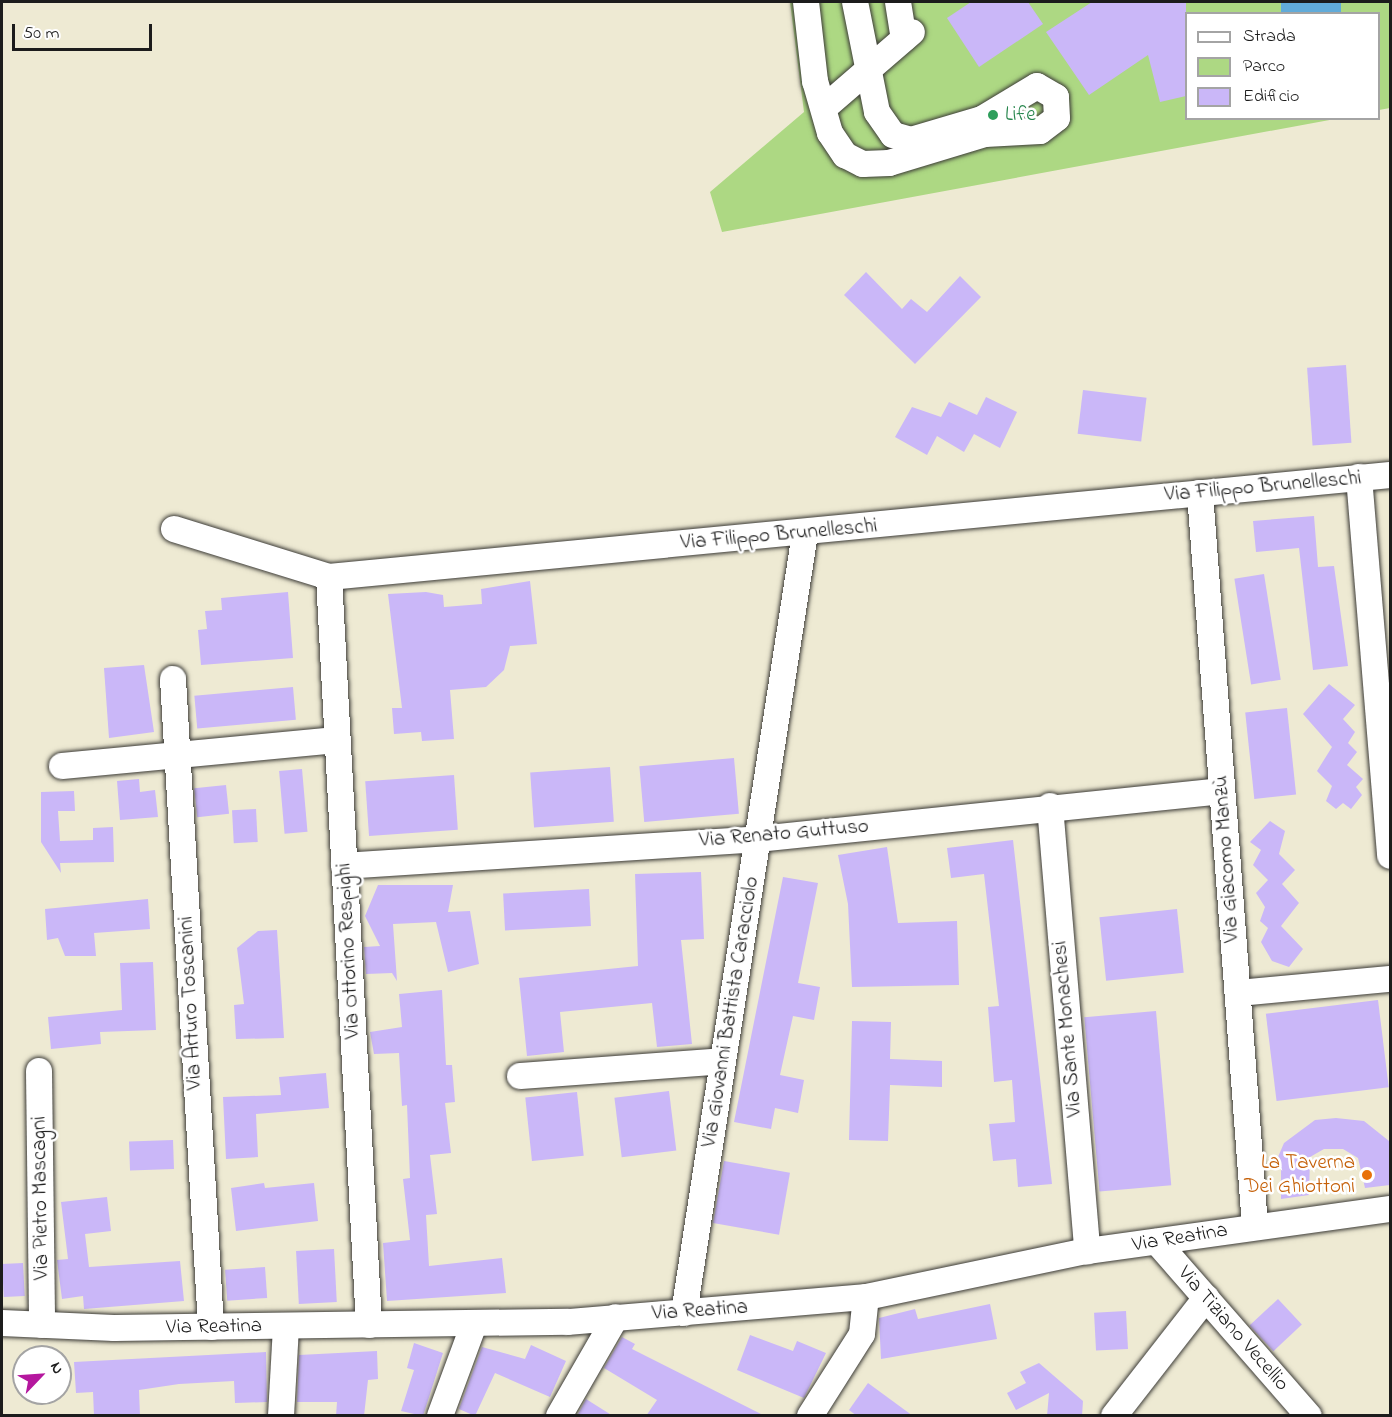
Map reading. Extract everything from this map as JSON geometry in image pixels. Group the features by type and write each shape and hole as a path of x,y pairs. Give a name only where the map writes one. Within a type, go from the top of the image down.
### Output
{"street":[{"path":"806,2 815,81 830,133 845,155 862,164 889,163 985,134 1040,131 1053,124 1059,111 1051,92 1029,88 982,119 910,140 885,130 866,72 855,2"},
{"path":"824,108 866,72 906,17"},
{"name":"Via Filippo Brunelleschi","path":"174,529 329,577 1390,475"},
{"path":"1359,477 1390,856"},
{"name":"Via Giacomo Manzù","path":"1200,493 1255,1226"},
{"name":"Via Giovanni Battista Caracciolo","path":"684,1313 805,533"},
{"name":"Via Ottorino Respighi","path":"329,577 369,1325"},
{"name":"Via Arturo Toscanini","path":"173,679 211,1327"},
{"path":"62,766 337,740"},
{"name":"Via Renato Guttuso","path":"344,866 758,839 1050,806 1222,791"},
{"name":"Via Sante Monachesi","path":"1050,806 1087,1251"},
{"path":"1238,993 1390,979"},
{"path":"520,1076 722,1061"},
{"name":"Via Pietro Mascagni","path":"39,1071 42,1325"},
{"name":"Via Reatina","path":"2,1323 211,1327 474,1324 684,1313 866,1297 1087,1251 1390,1209"},
{"name":"Via Tiziano Vecellio","path":"1157,1242 1309,1416"},
{"path":"810,1416 862,1334 866,1297"},
{"path":"1114,1416 1206,1298"},
{"path":"559,1416 616,1317"},
{"path":"440,1416 474,1324"},
{"path":"281,1416 286,1326"}],"green space":[{"name":"Life","path":"790,2 1390,2 1390,108 1380,110 1380,12 1185,12 1185,120 1330,120 722,232 710,192 804,112"}],"water":[{"path":"1281,2 1341,2 1341,12 1281,12"}],"building":[{"path":"971,2 1028,2 1043,24 979,67 947,18"},
{"path":"1092,2 1186,2 1185,96 1160,102 1148,55 1089,95 1046,32"},
{"path":"866,272 902,309 911,299 927,312 960,276 981,297 915,364 844,295"},
{"path":"1346,365 1351,443 1313,446 1307,368"},
{"path":"1083,390 1147,398 1141,441 1078,434"},
{"path":"986,397 1017,412 1000,448 974,434 964,452 937,436 927,455 895,437 912,407 941,417 949,402 977,415"},
{"path":"1314,516 1318,567 1334,566 1348,666 1313,670 1299,548 1256,552 1253,521"},
{"path":"1264,574 1281,680 1251,684 1234,579"},
{"path":"530,581 537,644 510,646 504,670 486,687 450,690 454,739 422,741 421,732 394,734 392,708 402,708 388,594 426,592 443,595 444,607 482,604 481,589"},
{"path":"288,592 293,658 201,665 198,630 207,629 205,611 222,610 221,598"},
{"path":"144,665 154,732 109,738 104,668"},
{"path":"1329,684 1355,705 1343,719 1355,732 1348,743 1357,752 1347,765 1363,779 1356,787 1362,795 1351,809 1343,803 1336,809 1326,801 1332,786 1317,771 1332,747 1303,714"},
{"path":"293,687 296,720 197,729 194,696"},
{"path":"1287,708 1296,795 1254,799 1245,712"},
{"path":"734,758 739,814 644,822 639,766"},
{"path":"610,767 614,822 534,827 530,773"},
{"path":"302,769 307,832 285,834 279,771"},
{"path":"454,775 458,830 369,836 365,781"},
{"path":"139,779 140,792 155,790 158,817 120,820 117,781"},
{"path":"226,785 229,814 197,817 194,788"},
{"path":"74,791 75,811 58,811 60,841 93,840 93,828 113,827 114,862 60,863 61,873 41,842 41,792"},
{"path":"256,809 258,842 234,843 232,810"},
{"path":"1270,821 1285,831 1279,854 1295,870 1282,884 1299,903 1281,926 1303,949 1289,967 1272,961 1261,942 1268,928 1260,921 1265,907 1256,893 1268,880 1253,865 1261,850 1250,842"},
{"path":"1013,840 1052,1184 1018,1187 1016,1159 993,1161 989,1124 1015,1122 1012,1080 994,1082 988,1007 999,1006 984,874 951,878 947,848"},
{"path":"887,847 898,923 957,921 959,985 852,987 848,904 838,855"},
{"path":"701,872 704,939 681,940 692,1044 657,1047 652,1003 560,1012 564,1052 527,1056 519,978 638,966 635,874"},
{"path":"783,877 818,883 798,983 820,987 814,1020 793,1016 780,1075 804,1080 798,1113 775,1108 771,1129 734,1122"},
{"path":"378,885 453,885 448,912 470,911 479,964 448,972 436,922 393,924 397,981 392,973 366,974 364,947 380,946 365,916"},
{"path":"589,889 591,926 505,930 503,894"},
{"path":"148,899 150,929 94,933 96,956 65,956 58,938 47,940 45,909"},
{"path":"1177,909 1184,973 1106,981 1099,917"},
{"path":"277,930 284,1038 236,1039 234,1005 244,1004 237,948 258,931"},
{"path":"153,962 156,1030 100,1032 101,1044 51,1049 48,1017 122,1010 120,963"},
{"path":"442,990 446,1065 452,1065 455,1102 445,1103 451,1153 430,1155 437,1214 426,1215 429,1266 502,1258 506,1293 387,1301 383,1243 410,1240 403,1179 410,1178 407,1105 402,1106 399,1053 374,1054 370,1032 402,1027 399,994"},
{"path":"1378,1000 1389,1087 1277,1101 1266,1014"},
{"path":"1156,1011 1171,1185 1100,1192 1084,1017"},
{"path":"852,1021 891,1022 890,1059 942,1061 942,1087 890,1085 888,1141 849,1140"},
{"path":"326,1073 329,1108 256,1114 258,1157 226,1159 223,1097 281,1095 279,1077"},
{"path":"669,1091 676,1151 622,1157 614,1098"},
{"path":"577,1092 584,1156 532,1161 525,1097"},
{"path":"1336,1118 1364,1121 1389,1141 1390,1185 1365,1188 1358,1158 1343,1149 1324,1149 1310,1157 1309,1195 1281,1199 1281,1168 1275,1164 1284,1143 1315,1120"},
{"path":"173,1140 174,1169 130,1171 129,1142"},
{"path":"724,1161 790,1173 779,1235 713,1223"},
{"path":"264,1183 265,1188 314,1183 318,1221 236,1231 231,1188"},
{"path":"107,1197 111,1231 85,1234 89,1267 180,1261 184,1301 84,1309 83,1296 62,1299 57,1260 68,1259 61,1202"},
{"path":"334,1249 337,1302 299,1304 296,1251"},
{"path":"23,1263 25,1296 4,1297 2,1264"},
{"path":"265,1267 267,1298 227,1301 225,1270"},
{"path":"1278,1299 1302,1325 1273,1351 1249,1326"},
{"path":"990,1304 997,1339 881,1359 879,1318 915,1309 918,1319"},
{"path":"1126,1311 1128,1349 1096,1351 1094,1313"},
{"path":"750,1335 793,1351 797,1341 826,1353 804,1398 737,1370"},
{"path":"622,1337 635,1344 632,1349 765,1416 646,1416 657,1400 604,1368"},
{"path":"414,1343 443,1353 423,1416 401,1411 414,1370 407,1368"},
{"path":"531,1345 566,1361 550,1397 495,1373 475,1416 459,1409 482,1347 525,1359"},
{"path":"377,1351 378,1379 368,1380 364,1416 336,1416 337,1402 297,1402 299,1355"},
{"path":"266,1352 267,1402 235,1403 234,1381 179,1384 139,1390 140,1416 94,1416 93,1392 76,1393 74,1362"},
{"path":"1039,1363 1083,1401 1082,1416 1047,1416 1049,1393 1016,1410 1007,1393 1026,1383 1020,1372"},
{"path":"868,1383 913,1416 857,1416 849,1410"},
{"path":"586,1399 613,1416 577,1416"}],"place":[{"name":"Life","path":"993,115"},
{"name":"La Taverna Dei Ghiottoni","path":"1367,1175"}]}
